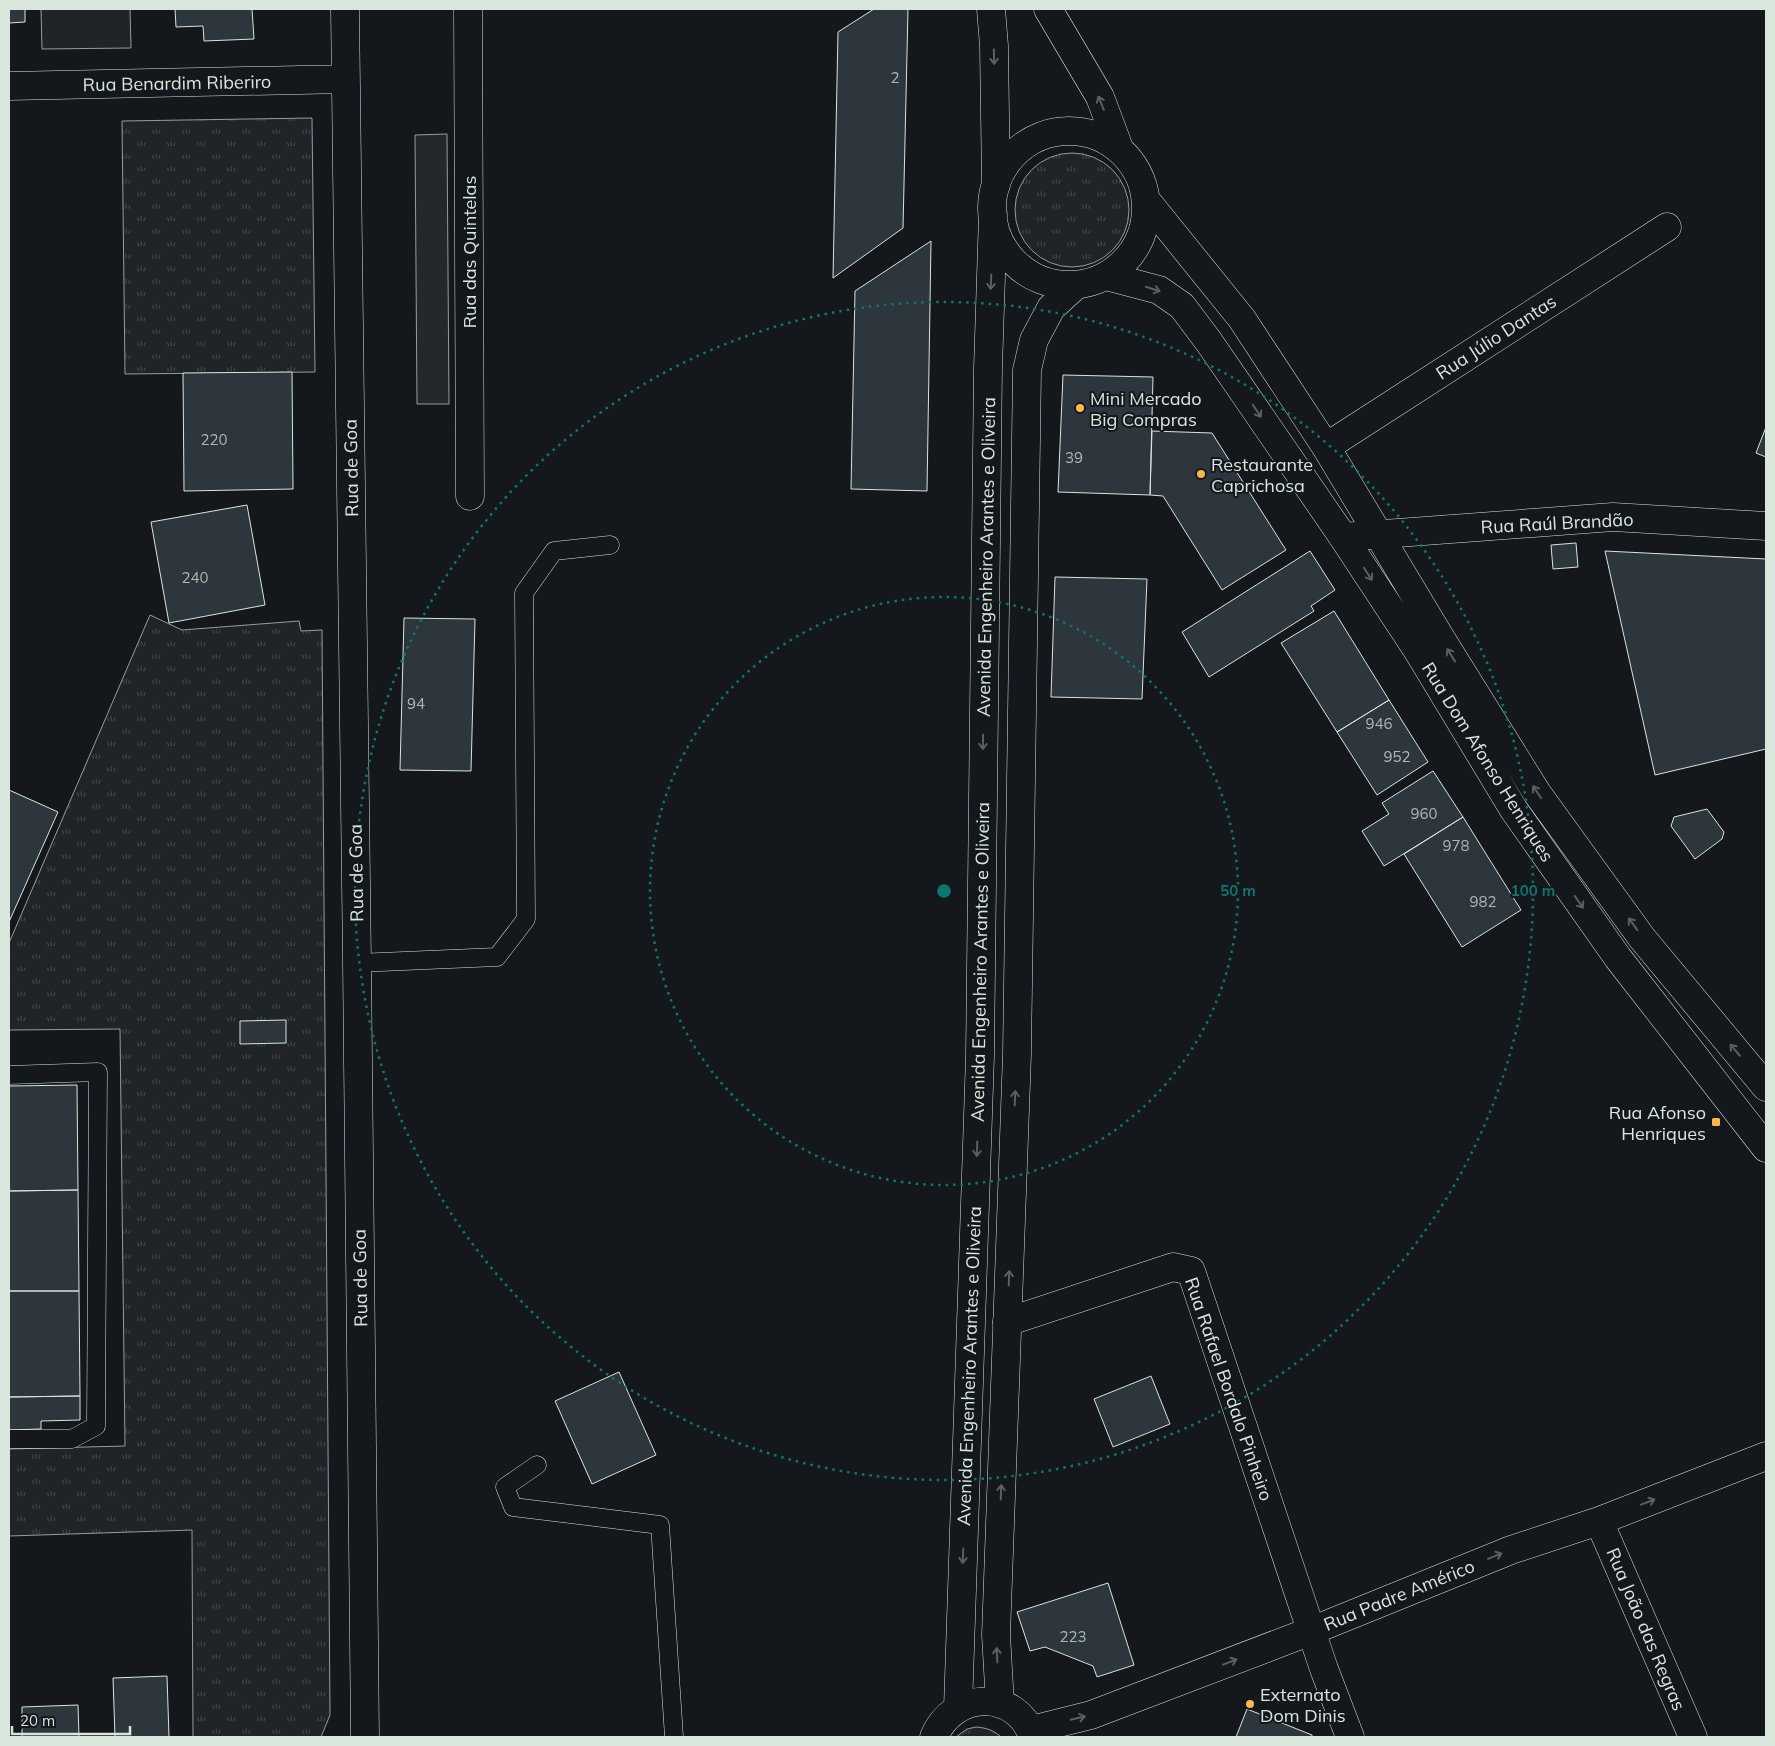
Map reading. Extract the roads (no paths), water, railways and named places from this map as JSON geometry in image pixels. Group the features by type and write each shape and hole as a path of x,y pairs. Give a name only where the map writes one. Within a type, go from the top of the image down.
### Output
{"street":[{"name":"Rua de Goa","path":"345,9 357,963 364,1737"},
{"name":"Rua das Quintelas","path":"468,9 470,496"},
{"name":"Rua Dom Afonso Henriques","path":"991,9 994,46 996,185 993,215 998,239 1012,259 1030,274 1053,284 1076,285 1092,282 1106,276 1124,262 1138,244 1145,223 1146,200 1142,181 1132,163 1119,148 1100,98 1048,9"},
{"name":"Rua Benardim Riberiro","path":"9,86 345,79"},
{"name":"Rua Dom Afonso Henriques","path":"996,185 1007,162 1025,145 1047,134 1072,130 1097,136 1119,148"},
{"name":"Rua Dom Afonso Henriques","path":"1146,200 1242,319 1326,447 1440,637 1537,792 1642,938 1766,1087"},
{"name":"Avenida Engenheiro Arantes e Oliveira","path":"958,1708 980,1056 988,368 993,215"},
{"name":"Rua Júlio Dantas","path":"1326,447 1667,227"},
{"name":"Rua Dom Afonso Henriques","path":"1106,276 1159,290 1182,306 1344,537 1418,651 1514,810 1618,958 1766,1148"},
{"name":"Avenida Engenheiro Arantes e Oliveira","path":"1000,1704 996,1635 1017,1054 1027,370 1034,340 1051,308 1076,285"},
{"name":"Rua Raúl Brandão","path":"1378,534 1613,517 1766,526"},
{"path":"1344,537 1378,534"},
{"name":"Rua Rafael Bordalo Pinheiro","path":"1007,1322 1173,1267 1191,1271 1311,1631"},
{"name":"Rua Padre Américo","path":"1032,1733 1091,1715 1311,1631 1511,1550 1599,1521 1766,1456"},
{"name":"Rua João das Regras","path":"1599,1521 1692,1737"},
{"path":"1311,1631 1350,1737"},
{"path":"934,1737 938,1726 958,1708 972,1702 986,1701 1012,1709 1023,1718 1032,1733"}],"lane":[{"path":"357,963 497,957 526,919 524,592 554,551 610,545"},
{"path":"9,1075 98,1072 96,1426 72,1439 9,1440"},
{"path":"538,1465 505,1487 513,1507 660,1525 674,1737"}],"place":[{"name":"Mini Mercado Big Compras","path":"1080,408"},
{"name":"Restaurante Caprichosa","path":"1201,474"},
{"name":"Rua Afonso Henriques","path":"1716,1122"},
{"name":"Externato Dom Dinis","path":"1250,1704"}]}
